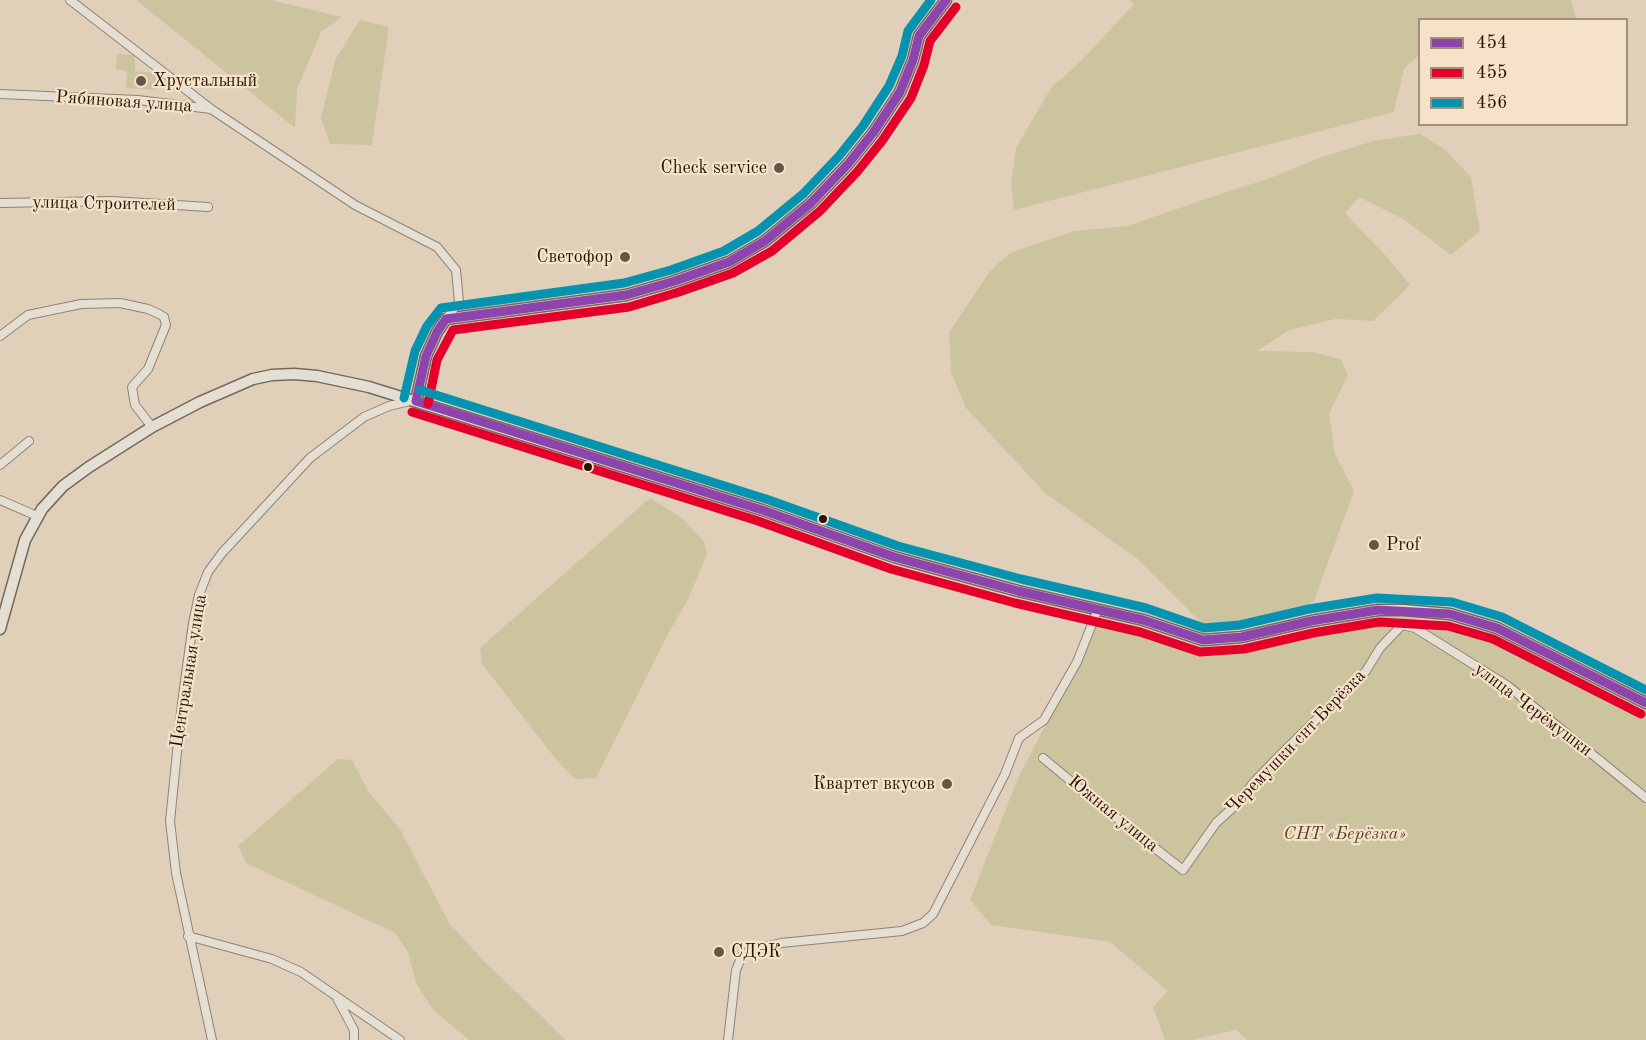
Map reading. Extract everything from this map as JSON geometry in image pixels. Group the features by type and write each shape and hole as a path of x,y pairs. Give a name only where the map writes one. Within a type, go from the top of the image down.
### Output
{"street":[{"path":"70,0 211,109 355,205 437,247 456,270 459,302 436,332 426,356 415,400"},
{"path":"446,319 626,296 729,262 765,241 811,203 848,164 873,133 900,92 913,60 919,36 946,0"},
{"name":"Рябиновая улица","path":"0,94 138,100 211,109"},
{"name":"улица Строителей","path":"0,204 112,201 208,207"},
{"path":"0,336 28,315 81,304 120,303 148,309 159,314 164,317 166,325 148,369 132,387 135,405 152,427"},
{"path":"0,629 22,548 37,516 63,486 152,427 230,388 272,375 317,376 342,380 415,400 751,506 808,525 854,544 920,564 1018,591 1143,620 1203,640 1242,637 1311,621 1378,610 1450,614 1497,628 1646,703"},
{"name":"Центральная улица","path":"212,1040 188,936 171,845 170,821 179,726 193,622 199,595 208,573 232,541 310,458 364,417 388,406 415,400"},
{"path":"0,465 29,441"},
{"path":"0,500 37,516"},
{"path":"728,1040 736,970 742,956 751,950 782,944 902,931 923,923 933,914 1005,774 1018,738 1044,720 1077,662 1098,609"},
{"name":"Черемушки снт Берёзка","path":"1183,870 1216,823 1238,803 1280,755 1366,671 1380,648 1402,625 1415,628"},
{"name":"улица Черёмушки","path":"1415,628 1508,687 1646,798"},
{"name":"Южная улица","path":"1043,758 1183,870"},
{"path":"188,936 272,959 301,972 400,1040"},
{"path":"337,998 354,1030 354,1040"}],"green space":[{"path":"136,0 271,0 342,17 321,32 297,89 295,128"},
{"path":"1129,0 1571,0 1576,18 1418,18 1418,56 1404,69 1394,112 1014,210 1011,183 1016,148 1051,88 1082,60 1134,4"},
{"path":"360,20 389,27 372,145 330,144 321,118 335,60"},
{"name":"Хрустальный","path":"117,54 135,55 135,71 156,73 156,90 126,88 127,71 116,69"},
{"path":"1420,134 1444,149 1471,177 1480,231 1451,255 1405,220 1359,197 1345,213 1410,285 1373,321 1335,319 1289,330 1257,351 1312,352 1341,359 1348,375 1329,414 1335,454 1354,491 1314,601 1290,614 1246,625 1202,624 1140,561 1045,493 966,408 951,373 949,333 990,271 1010,253 1074,231 1128,226 1268,179 1322,157 1373,141"},
{"path":"650,498 682,518 704,541 707,555 687,601 668,634 596,778 575,779 558,762 482,664 480,648"},
{"name":"СНТ «Берёзка»","path":"1377,617 1405,617 1496,634 1646,710 1646,793 1513,684 1406,619 1413,633 1505,689 1646,804 1646,1040 1247,1040 1236,1030 1192,1040 1165,1040 1153,1007 1168,991 1110,942 991,925 970,900 1018,778 1098,623 1212,649 1253,646 1316,628"},
{"path":"338,759 352,760 368,791 400,829 449,923 483,960 566,1040 469,1040 434,1011 416,983 408,952 395,933 246,863 238,846"}],"transit line":[{"name":"456","path":"404,398 415,351 427,326 441,308 624,283 671,270 724,251 758,231 803,194 839,156 863,126 889,86 902,56 908,31 931,0"},
{"name":"454","path":"416,401 426,356 446,319 626,295 729,262 765,241 811,203 848,164 873,133 900,92 913,60 919,36 946,0"},
{"name":"455","path":"428,404 437,360 453,330 629,307 733,273 772,251 820,211 857,172 882,141 911,98 924,65 930,41 956,7"},
{"name":"456","path":"420,390 766,499 898,546 1021,579 1146,608 1204,628 1240,625 1309,609 1377,598 1452,602 1502,617 1646,690"},
{"name":"454","path":"416,401 762,510 894,557 1018,591 1143,620 1203,640 1242,637 1311,621 1378,610 1450,614 1497,628 1646,703"},
{"name":"455","path":"412,412 758,521 891,569 1015,603 1140,632 1200,652 1244,649 1313,633 1379,622 1448,626 1493,639 1641,714"}],"place":[{"name":"Хрустальный","path":"141,81"},
{"name":"Check service","path":"779,168"},
{"name":"Светофор","path":"625,257"},
{"name":"Prof","path":"1374,545"},
{"name":"Квартет вкусов","path":"947,784"},
{"name":"СДЭК","path":"719,952"}]}
